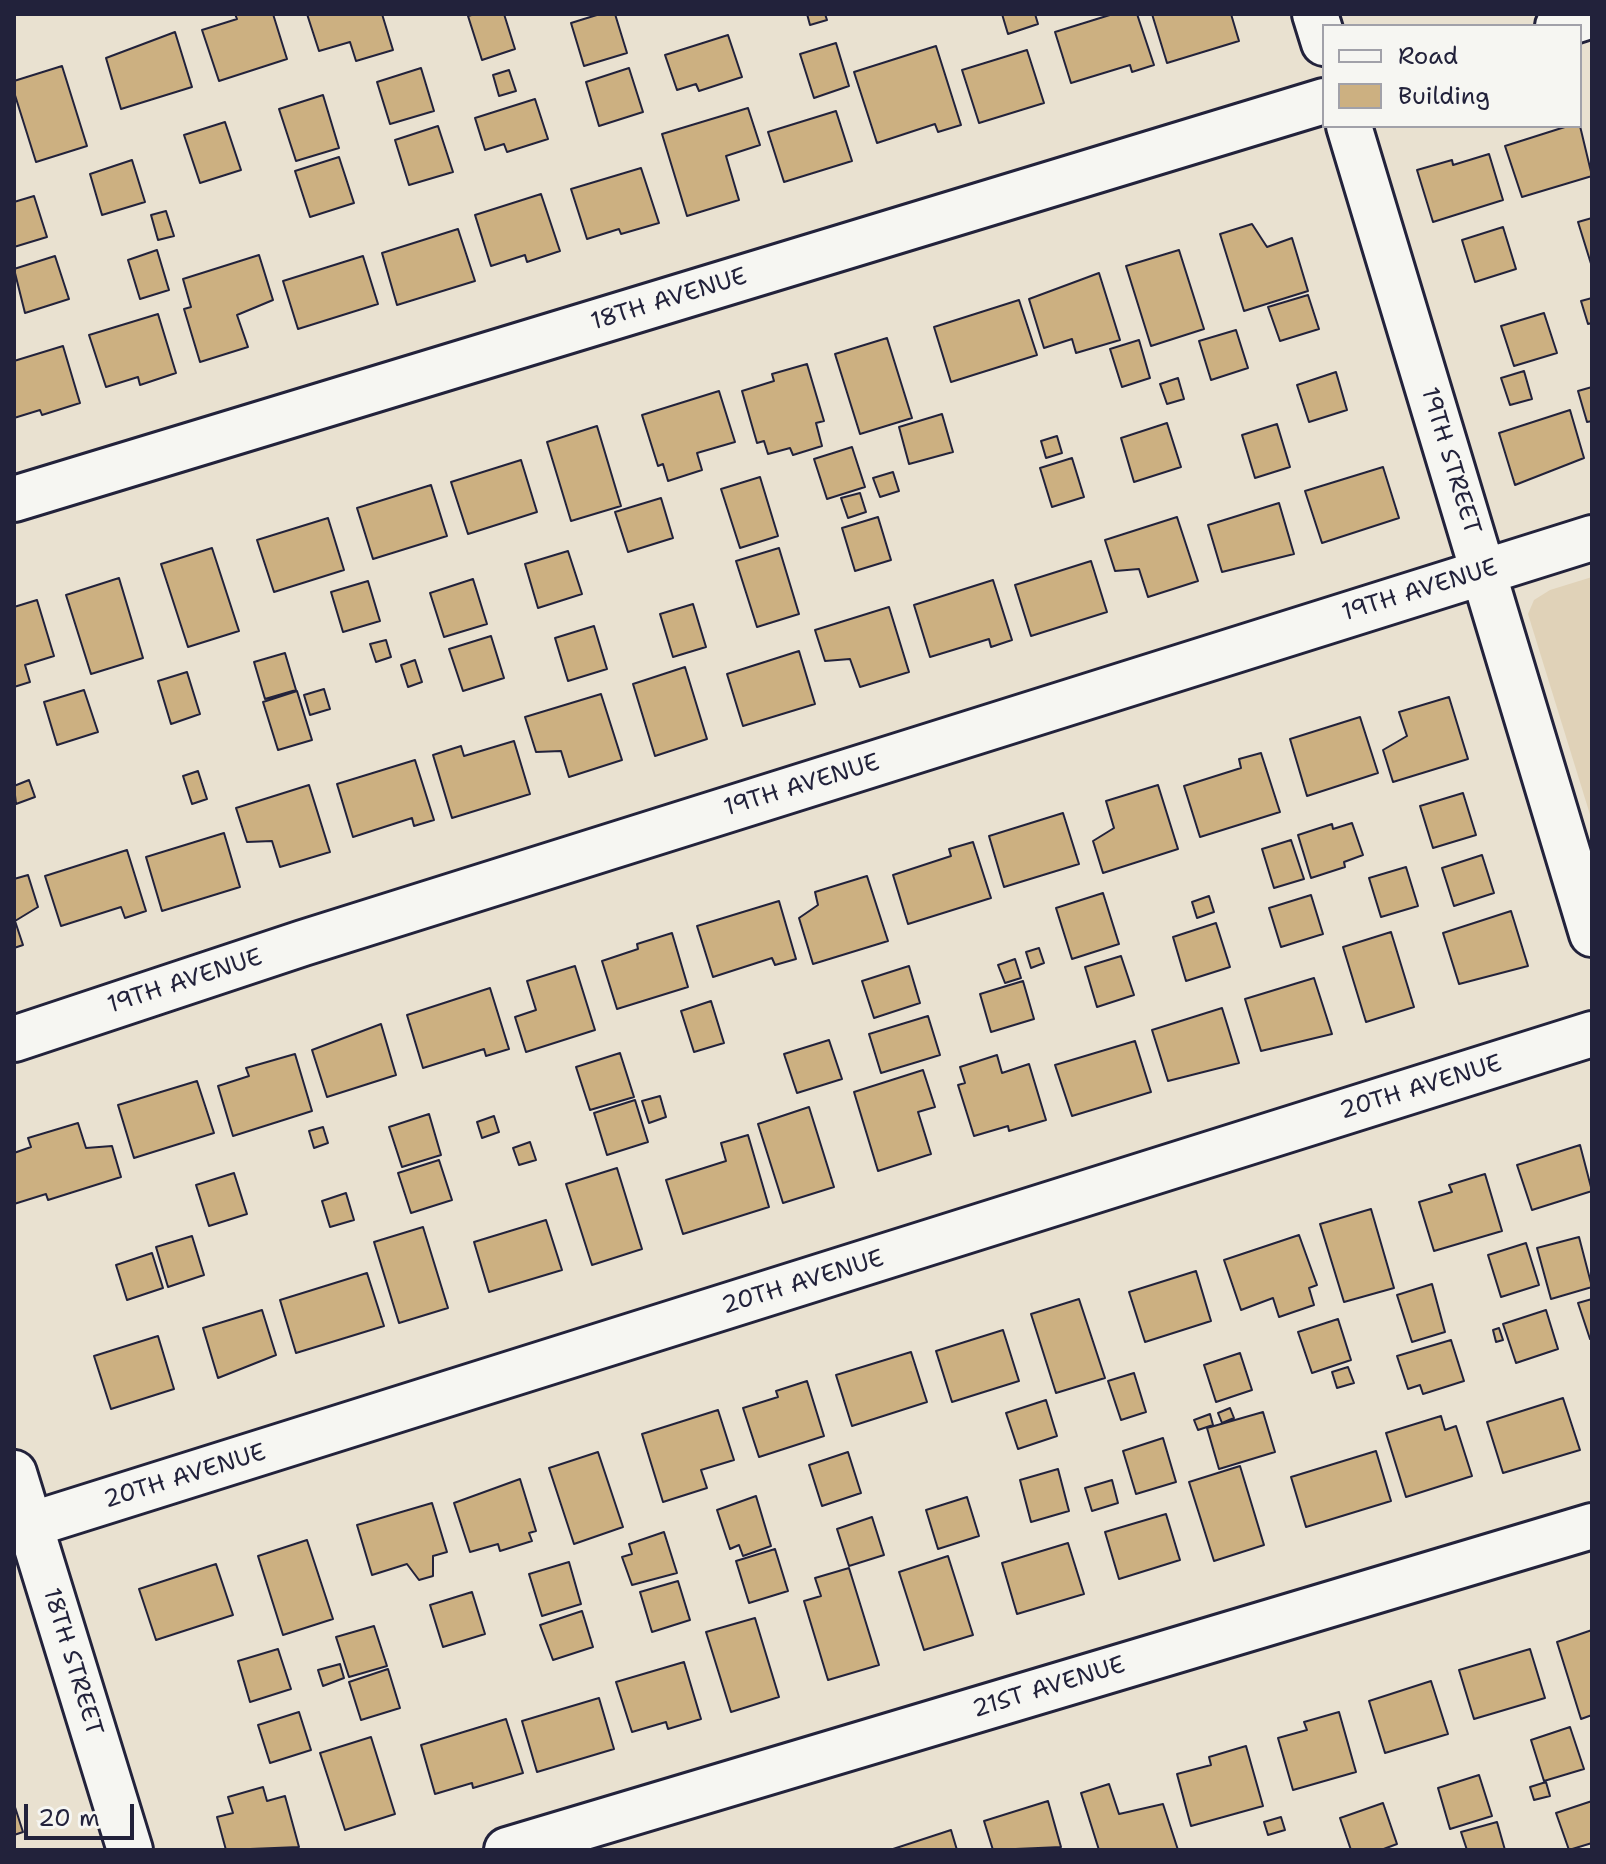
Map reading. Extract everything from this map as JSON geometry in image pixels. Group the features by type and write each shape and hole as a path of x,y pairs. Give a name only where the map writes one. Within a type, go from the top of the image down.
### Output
{"street":[{"path":"1315,14 1322,37"},
{"path":"1564,24 1592,15"},
{"name":"18TH AVENUE","path":"14,499 1322,102"},
{"name":"19TH STREET","path":"1350,128 1592,934"},
{"name":"19TH AVENUE","path":"14,1039 303,943 1592,538"},
{"name":"20TH AVENUE","path":"22,1528 1592,1034"},
{"name":"18TH STREET","path":"14,1473 22,1528 130,1850"},
{"name":"21ST AVENUE","path":"507,1850 1592,1526"}],"shaded area":[{"path":"1592,577 1592,821 1528,614 1534,600 1550,590"}],"building":[{"path":"235,14 273,14 287,59 219,81 202,30 237,19"},
{"path":"307,14 382,14 393,50 356,61 350,42 319,51"},
{"path":"504,14 515,49 482,60 468,16"},
{"path":"600,14 615,14 627,53 584,66 571,23"},
{"path":"807,14 825,14 827,20 810,25"},
{"path":"1002,14 1035,14 1038,24 1008,34"},
{"path":"1113,14 1137,14 1154,65 1132,72 1130,65 1071,83 1055,32"},
{"path":"1152,14 1231,14 1239,41 1167,63"},
{"path":"175,32 192,87 121,109 106,58"},
{"path":"728,35 742,77 699,91 696,84 677,90 665,55"},
{"path":"836,43 849,86 814,98 800,54"},
{"path":"936,46 961,125 938,132 935,124 877,143 854,72"},
{"path":"1027,50 1044,103 979,123 962,70"},
{"path":"62,66 87,146 36,162 14,92 14,81"},
{"path":"421,68 434,111 390,124 377,82"},
{"path":"629,68 643,112 599,126 586,82"},
{"path":"509,70 516,91 499,96 493,75"},
{"path":"323,95 339,148 296,161 279,109"},
{"path":"535,99 548,139 507,152 504,144 485,150 475,118"},
{"path":"748,108 760,145 726,156 739,200 687,216 662,134"},
{"path":"836,111 852,161 784,182 768,132"},
{"path":"225,122 241,170 200,183 184,135"},
{"path":"438,126 453,172 409,185 395,140"},
{"path":"1562,128 1580,128 1592,176 1522,197 1505,146"},
{"path":"1489,154 1503,200 1433,222 1417,170 1452,160 1453,165"},
{"path":"339,157 354,203 310,217 295,171"},
{"path":"132,160 145,202 102,215 90,174"},
{"path":"641,168 659,223 621,234 619,229 587,239 571,189"},
{"path":"541,194 560,251 527,262 525,255 491,266 475,215"},
{"path":"34,196 47,237 14,247 14,202"},
{"path":"166,211 174,236 158,240 151,215"},
{"path":"1592,218 1592,267 1578,222"},
{"path":"1252,224 1267,247 1292,238 1308,291 1244,311 1220,234"},
{"path":"1503,227 1516,269 1475,282 1462,240"},
{"path":"458,229 475,281 397,305 382,253"},
{"path":"157,250 169,290 140,299 128,260"},
{"path":"1179,250 1204,329 1151,346 1126,266"},
{"path":"259,255 273,300 237,315 248,347 200,362 184,309 191,307 183,279"},
{"path":"55,256 69,299 25,313 14,269"},
{"path":"363,256 378,304 298,329 283,281"},
{"path":"1099,273 1120,340 1076,353 1072,339 1044,348 1029,299"},
{"path":"1308,295 1319,329 1280,341 1268,307"},
{"path":"1592,298 1592,323 1588,324 1581,301"},
{"path":"1019,300 1037,355 951,382 934,327"},
{"path":"1544,313 1557,353 1514,366 1501,326"},
{"path":"158,314 176,373 140,385 138,377 106,387 89,335"},
{"path":"1236,330 1248,368 1211,380 1199,341"},
{"path":"887,338 912,418 860,434 835,354"},
{"path":"1139,340 1150,378 1122,387 1110,349"},
{"path":"63,346 80,403 42,415 40,410 14,418 14,361"},
{"path":"807,364 824,421 816,423 822,446 793,455 790,448 768,454 764,441 757,443 742,391 774,381 772,374"},
{"path":"1524,371 1532,399 1510,405 1501,378"},
{"path":"1336,372 1347,410 1309,422 1297,385"},
{"path":"1178,378 1184,399 1167,404 1160,384"},
{"path":"1592,387 1592,421 1587,422 1578,391"},
{"path":"719,391 735,442 697,453 702,470 668,481 663,464 658,466 642,415"},
{"path":"1570,410 1584,458 1515,485 1499,433"},
{"path":"942,414 953,452 909,464 899,427"},
{"path":"1167,423 1181,467 1134,482 1121,438"},
{"path":"1277,424 1290,467 1255,478 1242,435"},
{"path":"597,426 621,506 571,521 547,442"},
{"path":"1057,436 1062,453 1046,458 1041,441"},
{"path":"852,447 865,487 827,499 814,459"},
{"path":"1072,458 1084,497 1052,507 1040,468"},
{"path":"521,460 537,512 468,534 451,482"},
{"path":"1383,467 1399,518 1322,543 1305,491"},
{"path":"893,472 899,491 880,497 873,478"},
{"path":"760,477 778,536 740,548 721,489"},
{"path":"431,485 447,536 373,559 357,508"},
{"path":"860,493 866,512 848,518 841,498"},
{"path":"661,498 673,538 628,552 615,512"},
{"path":"1279,503 1294,554 1222,572 1208,525"},
{"path":"878,517 891,560 855,571 842,528"},
{"path":"1177,517 1198,581 1148,597 1139,569 1115,571 1105,540"},
{"path":"328,518 344,570 274,592 257,540"},
{"path":"212,548 239,631 188,647 161,564"},
{"path":"779,548 799,614 757,627 736,561"},
{"path":"568,551 582,594 538,608 525,564"},
{"path":"1091,561 1107,612 1031,636 1015,585"},
{"path":"119,578 143,658 91,674 66,595"},
{"path":"473,579 487,624 444,637 430,593"},
{"path":"993,580 1012,640 991,647 989,639 930,657 914,605"},
{"path":"368,581 380,621 343,632 331,592"},
{"path":"37,600 54,656 25,665 30,682 14,687 14,607"},
{"path":"693,604 706,647 673,657 660,614"},
{"path":"889,607 909,672 860,687 850,659 825,661 815,630"},
{"path":"594,626 607,669 568,681 555,638"},
{"path":"491,636 504,678 463,691 449,649"},
{"path":"386,640 391,657 376,662 370,644"},
{"path":"799,651 815,704 743,726 727,674"},
{"path":"285,653 296,690 265,699 254,662"},
{"path":"415,660 422,682 408,687 401,665"},
{"path":"685,667 707,739 655,756 633,684"},
{"path":"187,672 200,714 171,724 158,681"},
{"path":"324,689 330,709 310,715 304,695"},
{"path":"84,690 98,732 57,745 44,702"},
{"path":"297,691 312,740 278,750 263,702"},
{"path":"601,694 622,760 569,777 561,751 536,752 525,717"},
{"path":"1449,697 1468,759 1393,782 1383,750 1407,736 1399,712"},
{"path":"1360,717 1378,773 1307,796 1290,739"},
{"path":"514,741 530,794 452,818 433,755 461,746 464,756"},
{"path":"1261,753 1280,812 1200,837 1184,786 1241,768 1239,759"},
{"path":"415,760 434,820 414,826 412,818 353,837 337,784"},
{"path":"198,771 207,799 192,804 183,776"},
{"path":"29,780 35,797 16,804 14,786"},
{"path":"309,785 330,852 280,867 272,841 247,842 236,808"},
{"path":"1158,785 1178,849 1103,873 1093,841 1114,828 1106,801"},
{"path":"1463,793 1476,835 1433,848 1420,806"},
{"path":"1063,813 1079,864 1004,887 989,836"},
{"path":"1352,823 1363,855 1344,862 1345,867 1311,878 1298,835 1332,824 1333,829"},
{"path":"224,833 240,887 162,911 146,857"},
{"path":"1291,840 1304,879 1274,888 1262,849"},
{"path":"973,842 991,898 908,924 893,875 951,856 949,849"},
{"path":"127,850 146,911 125,918 121,907 61,926 45,876"},
{"path":"1482,855 1494,893 1454,906 1442,868"},
{"path":"1406,867 1418,906 1381,917 1369,878"},
{"path":"28,875 38,907 15,921 23,945 14,948 14,879"},
{"path":"867,876 888,941 813,964 799,918 818,905 815,892"},
{"path":"1103,893 1119,944 1072,959 1056,908"},
{"path":"1311,895 1323,934 1281,947 1269,908"},
{"path":"1209,896 1214,912 1197,918 1192,902"},
{"path":"779,901 796,959 775,965 772,958 713,977 697,926"},
{"path":"1511,911 1528,966 1459,984 1443,933"},
{"path":"1216,923 1230,967 1186,981 1173,937"},
{"path":"1391,932 1414,1007 1366,1022 1343,947"},
{"path":"672,933 688,987 617,1009 602,961 638,949 637,944"},
{"path":"1039,948 1044,963 1031,968 1026,952"},
{"path":"1121,956 1134,995 1097,1007 1085,967"},
{"path":"1015,959 1021,978 1005,983 998,965"},
{"path":"575,966 595,1030 526,1052 515,1017 536,1010 527,981"},
{"path":"909,966 920,1003 874,1018 862,981"},
{"path":"1314,978 1332,1034 1261,1051 1245,999"},
{"path":"1023,981 1034,1019 991,1032 980,994"},
{"path":"490,988 509,1049 486,1056 484,1049 423,1068 407,1015"},
{"path":"711,1001 724,1043 694,1052 681,1011"},
{"path":"1222,1008 1239,1063 1168,1081 1152,1030"},
{"path":"928,1016 940,1055 881,1073 869,1034"},
{"path":"381,1024 396,1075 327,1097 312,1050"},
{"path":"829,1040 842,1079 797,1093 784,1054"},
{"path":"1135,1041 1151,1092 1072,1116 1055,1065"},
{"path":"620,1053 634,1097 590,1110 576,1067"},
{"path":"295,1054 312,1111 233,1136 218,1086 249,1076 246,1068"},
{"path":"997,1055 1002,1073 1029,1064 1046,1120 1009,1131 1008,1126 974,1136 958,1085 965,1083 960,1067"},
{"path":"923,1070 935,1107 918,1112 931,1154 878,1171 854,1092"},
{"path":"197,1081 214,1133 134,1158 118,1105"},
{"path":"660,1096 666,1117 649,1123 642,1101"},
{"path":"635,1100 648,1142 607,1155 594,1113"},
{"path":"809,1107 834,1187 783,1203 758,1124"},
{"path":"429,1114 441,1155 402,1167 389,1127"},
{"path":"494,1116 499,1132 482,1138 477,1122"},
{"path":"78,1123 86,1148 112,1146 121,1177 48,1200 46,1194 14,1204 14,1153 31,1147 28,1138"},
{"path":"323,1127 328,1143 314,1148 309,1131"},
{"path":"748,1135 769,1207 683,1234 666,1180 726,1161 721,1143"},
{"path":"530,1142 536,1160 519,1165 513,1148"},
{"path":"1580,1145 1592,1191 1532,1210 1517,1165"},
{"path":"439,1160 452,1200 411,1213 398,1173"},
{"path":"617,1168 642,1249 592,1265 566,1184"},
{"path":"234,1173 247,1214 209,1226 196,1185"},
{"path":"1485,1174 1502,1231 1434,1251 1419,1202 1452,1192 1449,1185"},
{"path":"346,1193 354,1220 330,1227 322,1201"},
{"path":"1371,1209 1394,1288 1344,1302 1320,1224"},
{"path":"546,1220 562,1270 489,1292 474,1242"},
{"path":"423,1227 448,1308 399,1323 374,1242"},
{"path":"1299,1235 1317,1285 1309,1288 1314,1305 1279,1317 1273,1298 1241,1310 1224,1260"},
{"path":"192,1236 204,1275 168,1287 156,1247"},
{"path":"1579,1237 1592,1287 1551,1299 1537,1248"},
{"path":"1526,1243 1539,1285 1501,1297 1488,1255"},
{"path":"152,1253 163,1288 127,1300 116,1265"},
{"path":"1196,1271 1211,1321 1145,1342 1129,1292"},
{"path":"367,1273 384,1326 296,1353 280,1300"},
{"path":"1432,1284 1445,1332 1412,1342 1397,1295"},
{"path":"1079,1299 1105,1378 1056,1393 1031,1314"},
{"path":"1592,1299 1592,1338 1590,1339 1578,1303"},
{"path":"262,1310 276,1355 218,1378 203,1328"},
{"path":"1546,1310 1558,1349 1516,1363 1503,1324"},
{"path":"1338,1319 1351,1360 1312,1373 1298,1332"},
{"path":"1499,1328 1503,1340 1496,1342 1493,1330"},
{"path":"1003,1330 1019,1381 952,1402 936,1351"},
{"path":"158,1336 174,1389 111,1409 94,1356"},
{"path":"1451,1340 1464,1381 1423,1394 1420,1385 1408,1389 1397,1356"},
{"path":"911,1352 927,1402 852,1426 836,1375"},
{"path":"1240,1353 1252,1390 1216,1402 1204,1365"},
{"path":"1348,1367 1354,1383 1337,1388 1332,1372"},
{"path":"1134,1373 1146,1412 1121,1420 1108,1381"},
{"path":"807,1381 824,1436 759,1457 743,1408 778,1397 776,1391"},
{"path":"1563,1398 1580,1450 1503,1473 1487,1422"},
{"path":"1046,1400 1057,1436 1018,1449 1006,1413"},
{"path":"1230,1408 1234,1418 1222,1423 1218,1413"},
{"path":"718,1410 734,1460 701,1470 707,1488 663,1502 642,1434"},
{"path":"1263,1412 1275,1452 1219,1469 1207,1428"},
{"path":"1210,1414 1213,1425 1198,1430 1194,1420"},
{"path":"1441,1416 1445,1430 1456,1426 1472,1476 1406,1497 1386,1433"},
{"path":"1163,1438 1176,1482 1136,1494 1123,1451"},
{"path":"1376,1451 1391,1501 1306,1527 1291,1477"},
{"path":"598,1452 623,1527 574,1544 549,1468"},
{"path":"848,1452 861,1493 822,1506 809,1465"},
{"path":"1240,1466 1264,1545 1214,1561 1189,1482"},
{"path":"1058,1469 1069,1511 1031,1522 1020,1480"},
{"path":"520,1479 536,1531 529,1533 532,1541 500,1551 498,1544 470,1552 454,1503"},
{"path":"1112,1480 1118,1503 1092,1511 1085,1488"},
{"path":"756,1496 771,1546 743,1556 739,1545 730,1549 717,1510"},
{"path":"967,1497 979,1536 938,1549 926,1510"},
{"path":"432,1503 447,1552 433,1556 433,1576 419,1580 407,1564 372,1575 357,1525"},
{"path":"1166,1514 1180,1560 1119,1579 1105,1532"},
{"path":"872,1517 884,1555 849,1566 837,1529"},
{"path":"664,1532 677,1573 632,1585 622,1557 632,1554 629,1544"},
{"path":"307,1540 333,1619 283,1635 258,1556"},
{"path":"1068,1543 1084,1594 1017,1614 1002,1563"},
{"path":"775,1549 788,1591 749,1603 736,1561"},
{"path":"948,1556 973,1635 924,1650 899,1572"},
{"path":"569,1562 581,1604 542,1616 529,1574"},
{"path":"216,1564 233,1615 156,1640 139,1589"},
{"path":"849,1568 879,1665 828,1680 804,1601 821,1596 815,1578"},
{"path":"678,1581 690,1620 652,1632 640,1592"},
{"path":"472,1592 485,1634 443,1647 430,1605"},
{"path":"582,1611 593,1647 553,1660 540,1625"},
{"path":"755,1618 779,1697 731,1712 706,1632"},
{"path":"374,1626 387,1666 349,1677 336,1637"},
{"path":"1592,1630 1592,1715 1581,1719 1557,1642"},
{"path":"278,1649 291,1689 250,1702 238,1661"},
{"path":"1530,1649 1545,1698 1474,1719 1459,1670"},
{"path":"684,1662 701,1719 668,1729 666,1722 632,1732 616,1682"},
{"path":"340,1664 344,1678 323,1686 318,1670"},
{"path":"388,1669 400,1708 361,1720 349,1682"},
{"path":"1431,1681 1448,1734 1385,1753 1369,1701"},
{"path":"599,1698 614,1749 537,1772 522,1721"},
{"path":"299,1712 311,1750 270,1763 258,1725"},
{"path":"1339,1712 1356,1772 1293,1790 1278,1738 1307,1730 1304,1722"},
{"path":"506,1719 523,1773 473,1788 472,1783 435,1794 421,1745"},
{"path":"1570,1727 1584,1769 1544,1781 1531,1740"},
{"path":"371,1737 395,1814 345,1830 320,1753"},
{"path":"1246,1746 1263,1806 1191,1826 1177,1774 1211,1765 1209,1757"},
{"path":"1479,1775 1492,1816 1450,1829 1438,1788"},
{"path":"1546,1782 1550,1796 1534,1800 1530,1787"},
{"path":"1109,1784 1119,1814 1163,1804 1178,1850 1099,1850 1081,1793"},
{"path":"263,1787 267,1801 285,1796 299,1847 226,1850 217,1817 233,1813 228,1797"},
{"path":"1048,1801 1061,1847 993,1850 984,1821"},
{"path":"1592,1801 1592,1843 1569,1850 1556,1813"},
{"path":"1383,1803 1397,1844 1381,1850 1351,1850 1340,1818"},
{"path":"14,1804 23,1832 14,1835"},
{"path":"1281,1817 1285,1830 1268,1835 1264,1822"},
{"path":"1497,1822 1505,1850 1467,1850 1461,1832"},
{"path":"951,1830 957,1850 890,1850"}]}
